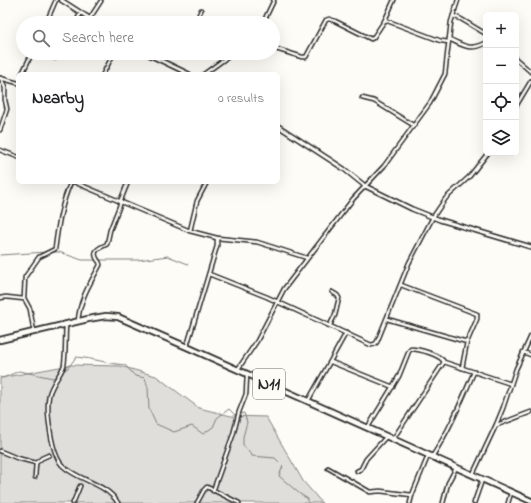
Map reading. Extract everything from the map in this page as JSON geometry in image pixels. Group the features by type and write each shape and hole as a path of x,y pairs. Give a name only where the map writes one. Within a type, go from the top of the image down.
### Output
{"highway":[{"name":"N11","path":"0,340 101,316 112,316 131,322 531,501"}],"street":[{"path":"49,16 56,0"},
{"path":"61,0 86,16"},
{"path":"266,16 274,0"},
{"path":"280,50 306,57 326,20 329,19 371,39 385,20 394,0"},
{"path":"238,370 257,341 284,289 364,186 384,166 430,103 445,74 449,40 457,0"},
{"path":"91,16 101,1"},
{"path":"199,16 201,10"},
{"path":"453,16 483,32"},
{"path":"385,20 441,41 449,40 471,48 476,48 483,44"},
{"path":"23,72 29,60"},
{"path":"104,72 110,60"},
{"path":"161,60 186,72"},
{"path":"207,72 223,60"},
{"path":"519,62 531,72"},
{"path":"0,78 16,82"},
{"path":"0,78 5,88 7,109 0,130"},
{"path":"519,101 531,81"},
{"path":"362,98 374,101 413,125"},
{"path":"280,127 344,169 364,186 412,209 433,217 531,247"},
{"path":"0,150 16,156"},
{"path":"209,274 277,302 371,345 375,344 417,246 433,217 449,194 469,177 486,156"},
{"path":"34,332 30,309 24,299 25,277 39,257 55,249 59,216 63,201 72,184"},
{"path":"78,184 190,231 217,238 257,242 307,258"},
{"path":"78,321 80,304 100,265 96,255 96,250 107,244 110,230 127,184"},
{"path":"190,231 197,201 206,184"},
{"path":"187,347 217,246 217,238"},
{"path":"401,285 477,314 477,319 467,342 462,368"},
{"path":"330,326 335,315 339,298 332,292"},
{"path":"0,298 6,297 24,299"},
{"path":"387,319 467,342"},
{"path":"66,324 64,365 49,396 51,432 55,454 62,465 105,490 118,503"},
{"path":"308,401 346,333"},
{"path":"472,475 496,425 523,352 531,336"},
{"path":"368,428 399,376 411,349 441,357 444,362 511,384"},
{"path":"523,352 531,355"},
{"path":"330,362 393,387"},
{"path":"393,439 444,362"},
{"path":"410,503 412,495 430,456 456,416 474,372"},
{"path":"213,490 246,394 247,374"},
{"path":"496,425 531,412"},
{"path":"357,471 361,469 366,459 386,436"},
{"path":"0,451 17,458 36,463"},
{"path":"35,477 36,463 49,455"},
{"path":"328,468 370,492 380,491 412,495"},
{"path":"443,503 448,483 456,468"},
{"path":"474,503 482,479"},
{"path":"73,503 80,486"},
{"path":"197,503 205,488 213,490 239,503"},
{"path":"508,503 511,492"}],"shaded area":[{"path":"70,365 120,366 156,376 199,408 231,416 266,417 303,481 322,503 0,503 0,378"}],"waterway":[{"path":"0,255 47,252"},
{"path":"52,252 59,252 82,260 95,260"},
{"path":"99,260 138,260 168,256 188,264"},
{"path":"63,371 68,368 76,357 125,365 135,376 145,378 148,388 149,409 156,424 174,432 192,426 203,434 213,427 217,418 229,409 235,415 244,413 247,422 243,437 243,445 252,456 275,458 283,466 279,476 308,499 308,503"},
{"path":"0,377 3,378 19,371 53,378 58,374"}]}
